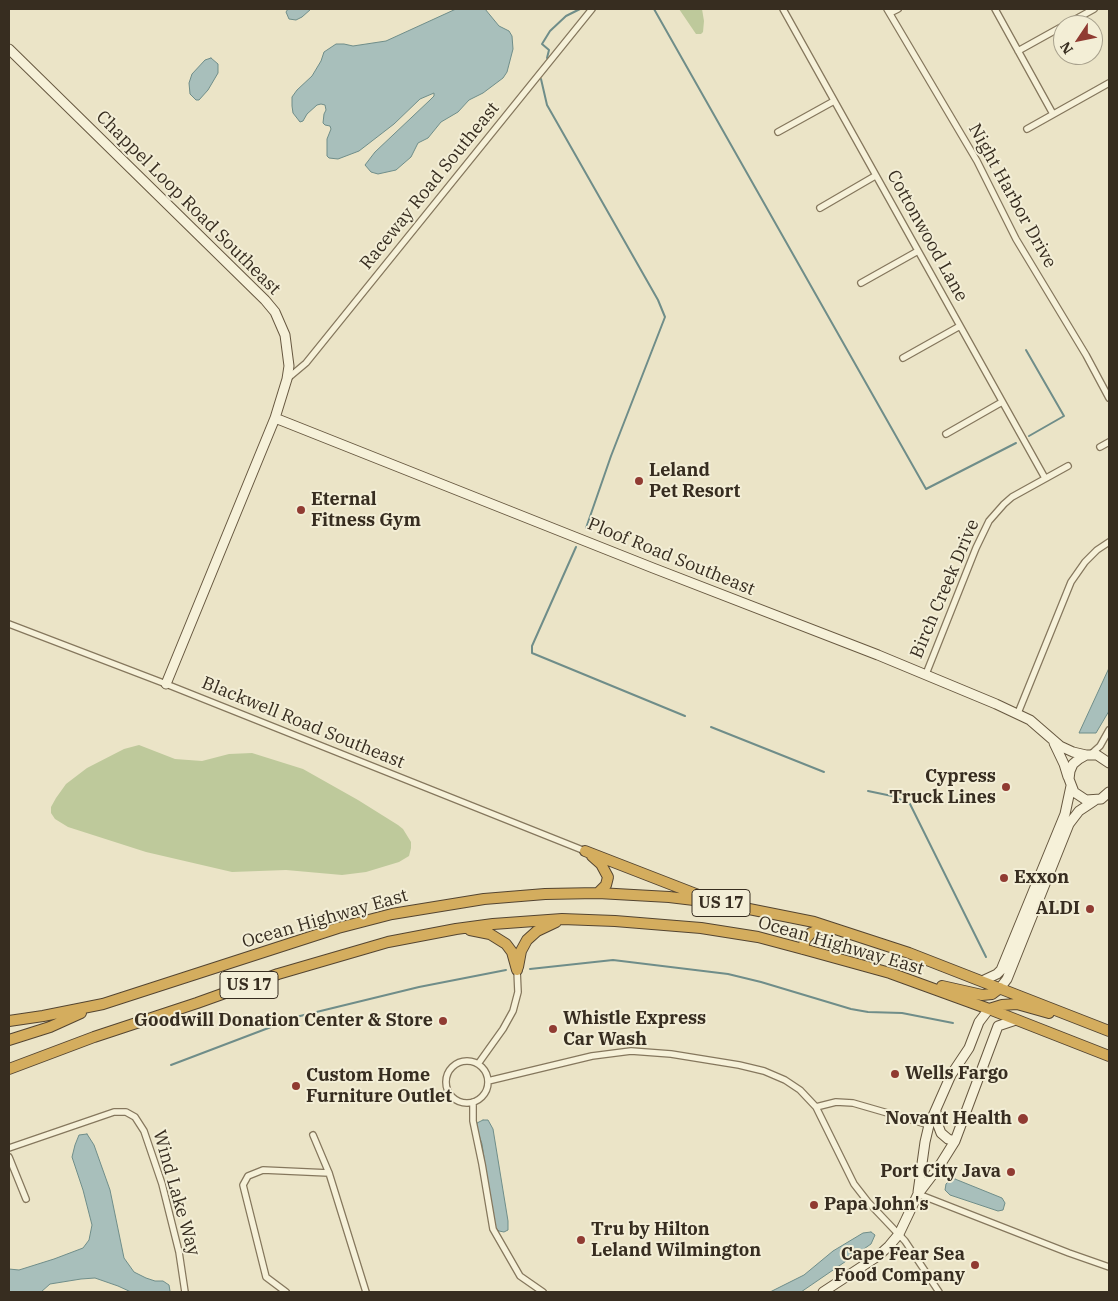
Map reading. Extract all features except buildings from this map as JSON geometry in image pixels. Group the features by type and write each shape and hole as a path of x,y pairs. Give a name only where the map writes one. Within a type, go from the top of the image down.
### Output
{"highway":[{"path":"585,851 601,864 608,877 606,885 598,893"},
{"path":"585,851 719,903"},
{"name":"Ocean Highway East","path":"103,1004 338,928 392,914 484,899 545,894 598,893 669,897 719,903 792,916 842,930 909,953 1109,1031"},
{"path":"518,970 518,959 527,940 562,919"},
{"name":"Ocean Highway East","path":"62,1048 314,963 388,942 493,924 562,919 615,920 702,928 758,937 890,973 1109,1056"},
{"path":"456,929 476,931 497,937 512,952 518,970"},
{"path":"803,949 808,936 814,931 842,930"},
{"path":"890,973 982,995 992,994 1000,988"},
{"path":"9,1021 103,1004"},
{"name":"US 17","path":"9,1040 50,1027 103,1004"},
{"path":"989,1009 1002,1005 1017,1004 1095,1025"},
{"path":"9,1068 62,1048"},
{"name":"US 17","path":"9,1063 62,1048"}],"street":[{"name":"Raceway Road Southeast","path":"287,379 306,363 592,9"},
{"name":"Cottonwood Lane","path":"783,9 1045,478"},
{"path":"888,11 898,9"},
{"path":"995,9 1053,114"},
{"name":"Night Harbor Drive","path":"888,11 966,141 1016,239 1086,355 1109,398"},
{"path":"1018,51 1053,32"},
{"name":"Chappel Loop Road Southeast","path":"9,49 264,300 274,312 285,335 289,366 275,418 166,684"},
{"path":"1027,129 1109,83"},
{"path":"778,132 834,101"},
{"path":"820,208 875,176"},
{"path":"860,283 918,251"},
{"path":"903,358 960,326"},
{"path":"946,434 1002,402"},
{"name":"Ploof Road Southeast","path":"275,418 926,674 1018,713 1030,720 1060,746 1073,752 1103,758 1109,763"},
{"path":"1100,447 1109,442"},
{"name":"Birch Creek Drive","path":"926,674 988,521 1012,497 1068,466"},
{"path":"1018,713 1071,582 1085,562 1097,550 1109,542"},
{"name":"Blackwell Road Southeast","path":"9,624 166,684 585,851"},
{"path":"982,981 1001,970 1065,814 1070,771 1073,764 1100,746 1109,730"},
{"name":"Ploof Road Southeast","path":"1049,737 1057,749 1070,782"},
{"path":"1070,782 1080,797 1086,800 1103,797"},
{"path":"1000,988 1008,979 1069,824 1079,811 1103,797"},
{"path":"478,1064 503,1029 513,1011 518,992 518,970"},
{"path":"918,1194 924,1142 929,1125 951,1075 969,1048 979,1022 989,1009"},
{"path":"823,1292 878,1256 899,1234 918,1194 955,1141 998,1026 1016,1020"},
{"path":"488,1081 592,1056 624,1052 649,1052 709,1060 764,1071 785,1080 794,1085 816,1108 854,1184 868,1202 899,1234 939,1292"},
{"path":"471,1062 478,1064 486,1074 488,1081 485,1094 473,1102 464,1103 457,1101 450,1094 446,1079 448,1072 457,1064 471,1062"},
{"path":"473,1102 473,1121 493,1229 520,1276 543,1292"},
{"path":"816,1108 836,1102 853,1103 929,1125"},
{"path":"936,1110 938,1127 941,1134 955,1141"},
{"name":"Wind Lake Way","path":"9,1148 114,1112 126,1112 135,1117 144,1131 162,1184 179,1252 185,1292"},
{"path":"313,1135 329,1173 366,1292"},
{"path":"9,1157 26,1199"},
{"path":"286,1292 266,1277 242,1185 248,1176 263,1170 329,1173"},
{"path":"918,1194 1109,1267"}],"green space":[{"path":"679,9 702,9 704,21 701,34 696,34"},
{"path":"139,745 175,759 202,761 229,754 252,753 303,769 358,800 403,829 411,842 409,856 399,862 366,872 342,875 286,870 232,872 146,852 68,827 55,819 51,813 51,807 66,784 87,768 124,749"}],"water":[{"path":"288,9 311,9 296,20 289,19 286,12"},
{"path":"456,9 485,9 499,26 509,31 512,36 513,49 507,72 503,78 483,93 469,100 458,112 441,122 428,138 418,143 411,157 396,170 378,174 371,172 365,165 375,152 434,96 434,93 420,99 394,124 359,151 338,159 329,158 327,156 327,139 331,129 330,126 323,123 326,110 325,105 317,105 300,122 293,113 292,106 292,97 312,76 324,52 336,44 353,46 386,41"},
{"path":"211,58 218,64 218,73 208,90 199,100 196,100 190,94 189,83 192,74 205,60"},
{"path":"1109,668 1109,711 1096,733 1079,733"},
{"path":"488,1120 493,1129 508,1221 508,1230 504,1232 499,1231 494,1226 482,1144 476,1127 477,1123"},
{"path":"87,1134 94,1145 110,1190 124,1258 134,1272 155,1281 163,1281 169,1285 169,1292 131,1292 95,1278 50,1284 41,1292 9,1292 9,1269 19,1270 54,1259 83,1248 89,1240 92,1225 72,1157 79,1135"},
{"path":"955,1179 1002,1198 1005,1203 1003,1210 998,1211 950,1195 945,1190 946,1184 950,1180"},
{"path":"871,1232 875,1235 871,1244 801,1292 770,1292 804,1275 833,1251 863,1233"}],"waterway":[{"path":"547,58 549,50 542,44 550,31 566,16 580,9"},
{"path":"654,9 926,489 1016,443"},
{"path":"541,79 547,105 658,300 665,317 611,456 586,528"},
{"path":"1026,350 1064,416 1029,436"},
{"path":"576,547 532,646 532,653 685,716"},
{"path":"711,727 824,772"},
{"path":"868,791 892,796 910,804 986,957"},
{"path":"530,969 613,960 728,974 851,1009 868,1012 902,1013 953,1023"},
{"path":"171,1065 300,1016 419,987 506,970"}],"place":[{"name":"Leland Pet Resort","path":"639,481"},
{"name":"Eternal Fitness Gym","path":"301,510"},
{"name":"Cypress Truck Lines","path":"1006,787"},
{"name":"Exxon","path":"1004,878"},
{"name":"ALDI","path":"1090,909"},
{"name":"Goodwill Donation Center & Store","path":"443,1021"},
{"name":"Whistle Express Car Wash","path":"553,1029"},
{"name":"Wells Fargo","path":"895,1074"},
{"name":"Custom Home Furniture Outlet","path":"296,1086"},
{"name":"Novant Health","path":"1023,1119"},
{"name":"Port City Java","path":"1011,1172"},
{"name":"Papa John's","path":"814,1205"},
{"name":"Tru by Hilton Leland Wilmington","path":"581,1240"},
{"name":"Cape Fear Sea Food Company","path":"975,1265"}]}
